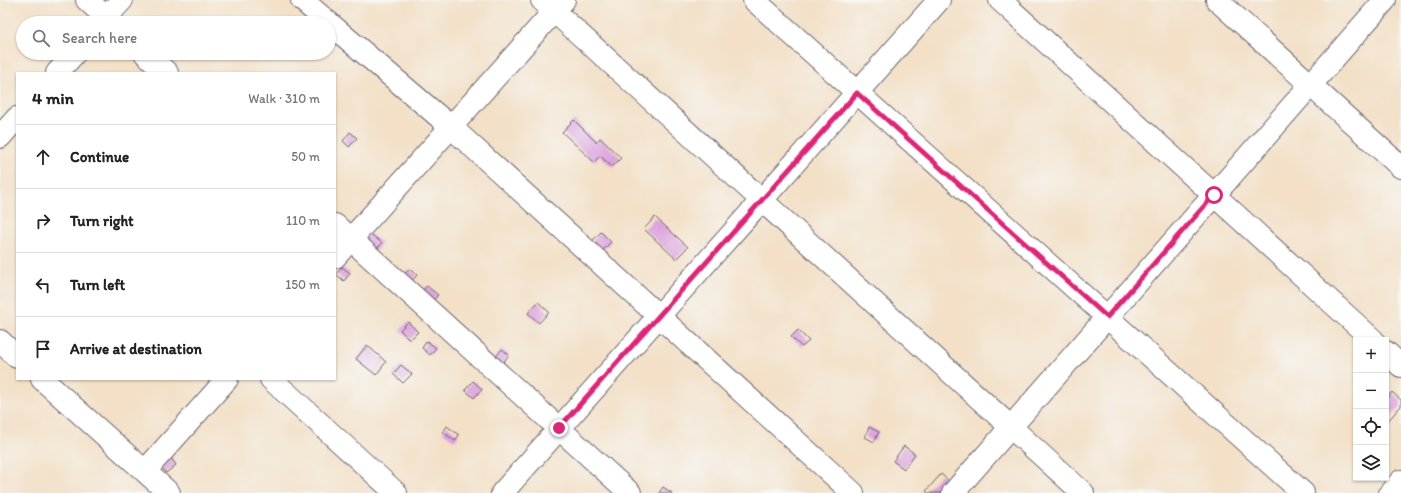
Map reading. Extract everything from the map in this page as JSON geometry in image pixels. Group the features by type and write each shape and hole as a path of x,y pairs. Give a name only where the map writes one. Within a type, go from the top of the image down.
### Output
{"street":[{"path":"87,0 101,16"},
{"path":"110,16 122,0"},
{"path":"302,0 321,16"},
{"path":"754,0 1304,493"},
{"path":"502,493 939,0"},
{"path":"1000,0 1370,337"},
{"path":"1217,0 1401,167"},
{"path":"953,493 1385,0"},
{"path":"336,256 451,127 553,4 762,200 1083,493"},
{"path":"336,29 451,127 853,493"},
{"path":"58,72 69,60"},
{"path":"153,60 166,72"},
{"path":"336,226 630,493"},
{"path":"0,341 16,355"},
{"path":"1389,355 1401,366"},
{"path":"43,380 170,493"},
{"path":"145,471 226,380"},
{"path":"272,380 396,493"},
{"path":"1390,493 1401,481"}],"building":[{"path":"574,120 596,142 600,138 621,158 612,167 600,156 594,162 562,132"},
{"path":"350,132 357,138 349,147 343,141"},
{"path":"655,217 688,247 676,259 644,229"},
{"path":"368,232 382,243 374,253 361,241"},
{"path":"601,232 611,242 602,251 592,241"},
{"path":"342,267 350,273 344,281 336,274"},
{"path":"409,269 417,275 410,283 402,277"},
{"path":"427,286 438,295 431,303 420,293"},
{"path":"538,302 549,312 539,323 528,313"},
{"path":"408,322 418,332 410,340 400,330"},
{"path":"798,330 809,341 802,347 791,337"},
{"path":"427,341 436,348 430,355 422,348"},
{"path":"367,345 386,362 376,375 356,359"},
{"path":"502,349 509,355 501,365 494,359"},
{"path":"401,365 412,374 403,383 393,374"},
{"path":"473,381 482,389 474,398 465,390"},
{"path":"1392,392 1401,400 1401,406 1389,420 1389,409 1389,396"},
{"path":"447,426 459,435 455,441 443,432"},
{"path":"869,427 879,432 874,442 865,437"},
{"path":"904,446 915,454 904,469 893,461"},
{"path":"170,456 176,465 166,473 159,464"},
{"path":"941,474 950,482 941,493 928,493 926,491"},
{"path":"663,487 672,493 659,493"}],"route":[{"path":"559,428 857,93 1107,317 1214,195"}]}
